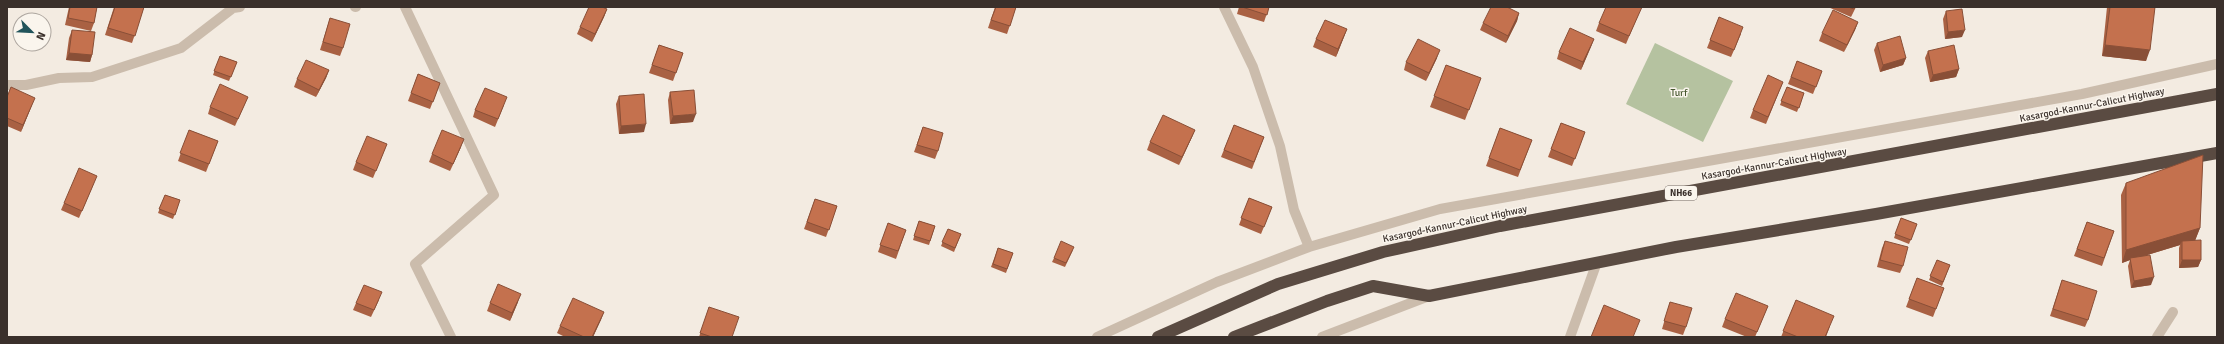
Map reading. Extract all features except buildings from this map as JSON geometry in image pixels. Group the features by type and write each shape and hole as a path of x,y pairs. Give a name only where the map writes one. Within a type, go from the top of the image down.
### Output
{"highway":[{"name":"Kasargod-Kannur-Calicut Highway","path":"1158,337 1278,284 1391,250 1500,226 2217,94"},
{"path":"1234,337 1327,301 1373,286 1429,296 1597,262 2217,153"}],"street":[{"path":"7,85 26,85 59,78 92,77 181,48 233,8 240,7"},
{"path":"405,7 494,194 415,264 451,337"},
{"path":"1224,7 1253,67 1280,146 1294,210 1309,247"},
{"path":"1096,337 1217,282 1309,247 1440,209 2082,94 2217,64"},
{"path":"1570,337 1597,262"},
{"path":"1322,337 1429,296"},
{"path":"2157,337 2173,312"}],"green space":[{"name":"Turf","path":"1655,43 1733,81 1703,142 1626,104"}]}
